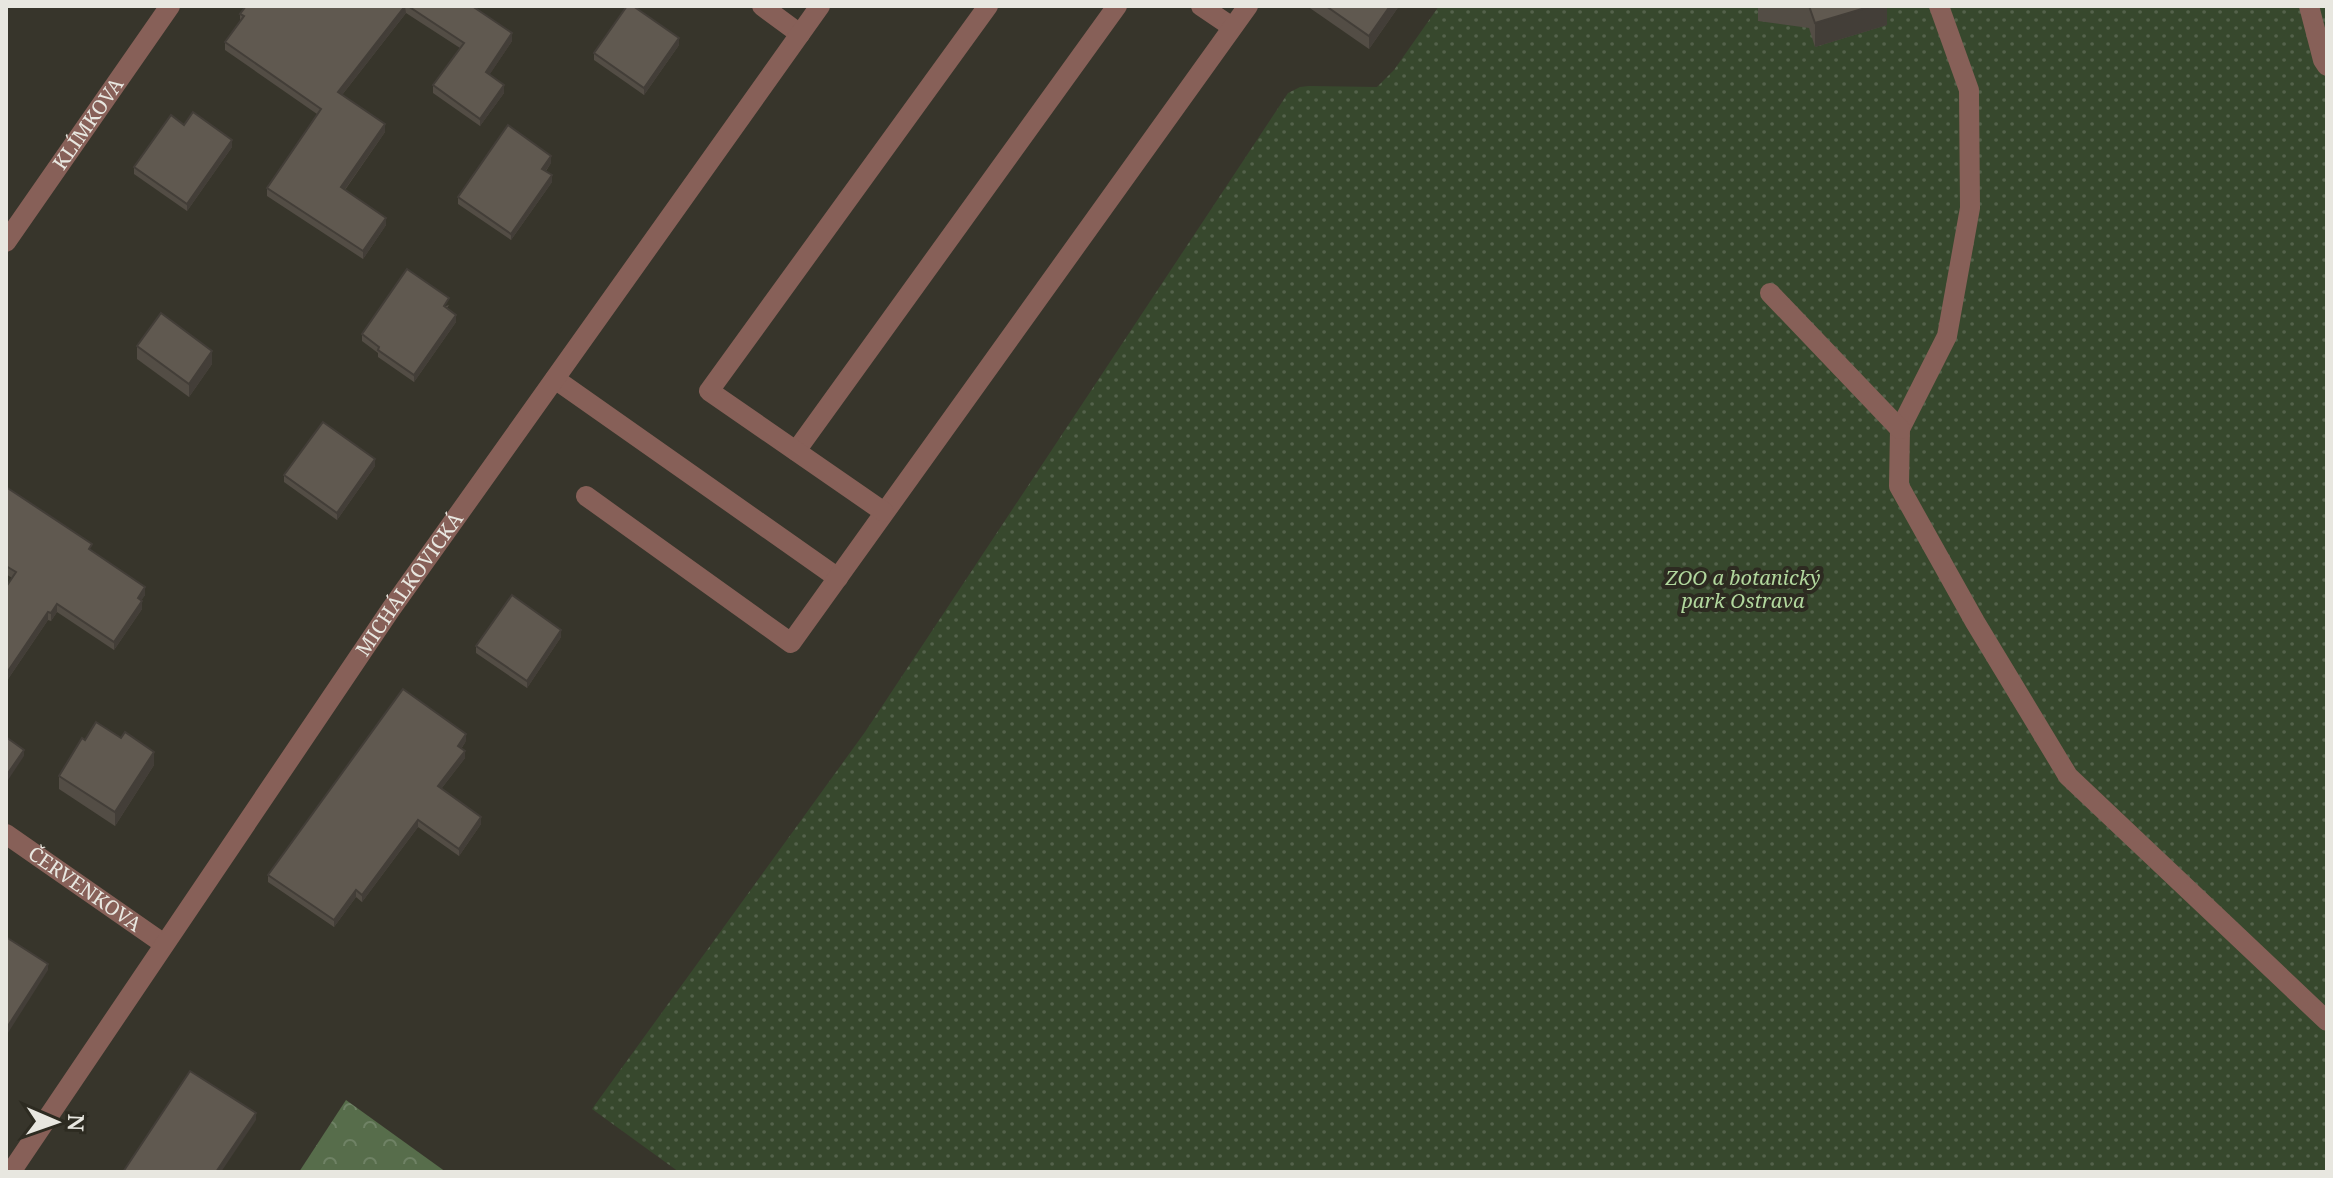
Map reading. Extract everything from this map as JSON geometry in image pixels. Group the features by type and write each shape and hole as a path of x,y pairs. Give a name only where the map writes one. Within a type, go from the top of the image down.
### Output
{"street":[{"name":"KLÍMKOVA","path":"6,242 170,6"},
{"path":"762,6 800,34"},
{"name":"MICHÁLKOVICKÁ","path":"11,1172 391,609 820,6"},
{"path":"884,512 709,391 988,6"},
{"path":"796,451 1117,6"},
{"path":"1201,6 1232,27"},
{"path":"586,496 791,643 1248,6"},
{"path":"1939,6 1969,90 1970,208 1947,336 1900,429 1899,486 1975,622 2068,776 2327,1021"},
{"path":"2309,6 2327,66"},
{"path":"1770,293 1900,429"},
{"path":"555,379 838,578"},
{"name":"ČERVENKOVA","path":"6,834 164,944"}],"green space":[{"name":"ZOO a botanický park Ostrava","path":"1439,6 2327,6 2327,1172 679,1172 592,1109 865,732 1288,93 1309,86 1377,87 1394,70"},
{"path":"346,1100 446,1172 299,1172"}],"building":[{"path":"246,6 405,6 338,92 385,124 341,187 386,218 363,251 267,188 321,109 225,42 244,16 240,14"},
{"path":"408,6 472,6 512,33 486,72 504,85 480,119 433,85 464,43"},
{"path":"627,6 633,6 679,38 644,88 594,53"},
{"path":"1326,6 1390,6 1369,36"},
{"path":"1809,6 1872,6 1815,23"},
{"path":"193,112 232,140 187,204 134,167 171,115 184,125"},
{"path":"508,125 551,156 542,169 552,175 511,234 458,197"},
{"path":"407,269 449,298 444,306 456,315 414,375 378,350 379,347 362,334"},
{"path":"161,313 212,351 189,384 137,346"},
{"path":"323,422 375,459 337,513 284,475"},
{"path":"6,487 92,544 89,549 145,587 138,598 142,601 114,642 57,604 51,613 48,612 6,674 6,587 16,572 6,566"},
{"path":"512,595 561,630 527,681 476,646"},
{"path":"403,689 466,734 458,746 465,751 438,786 481,817 459,849 418,820 362,895 356,890 334,920 268,875"},
{"path":"96,722 121,738 125,732 154,752 115,812 59,776 82,738 85,740"},
{"path":"6,737 24,750 6,776"},
{"path":"6,937 48,964 6,1029"},
{"path":"190,1071 256,1113 216,1172 123,1172"}]}
